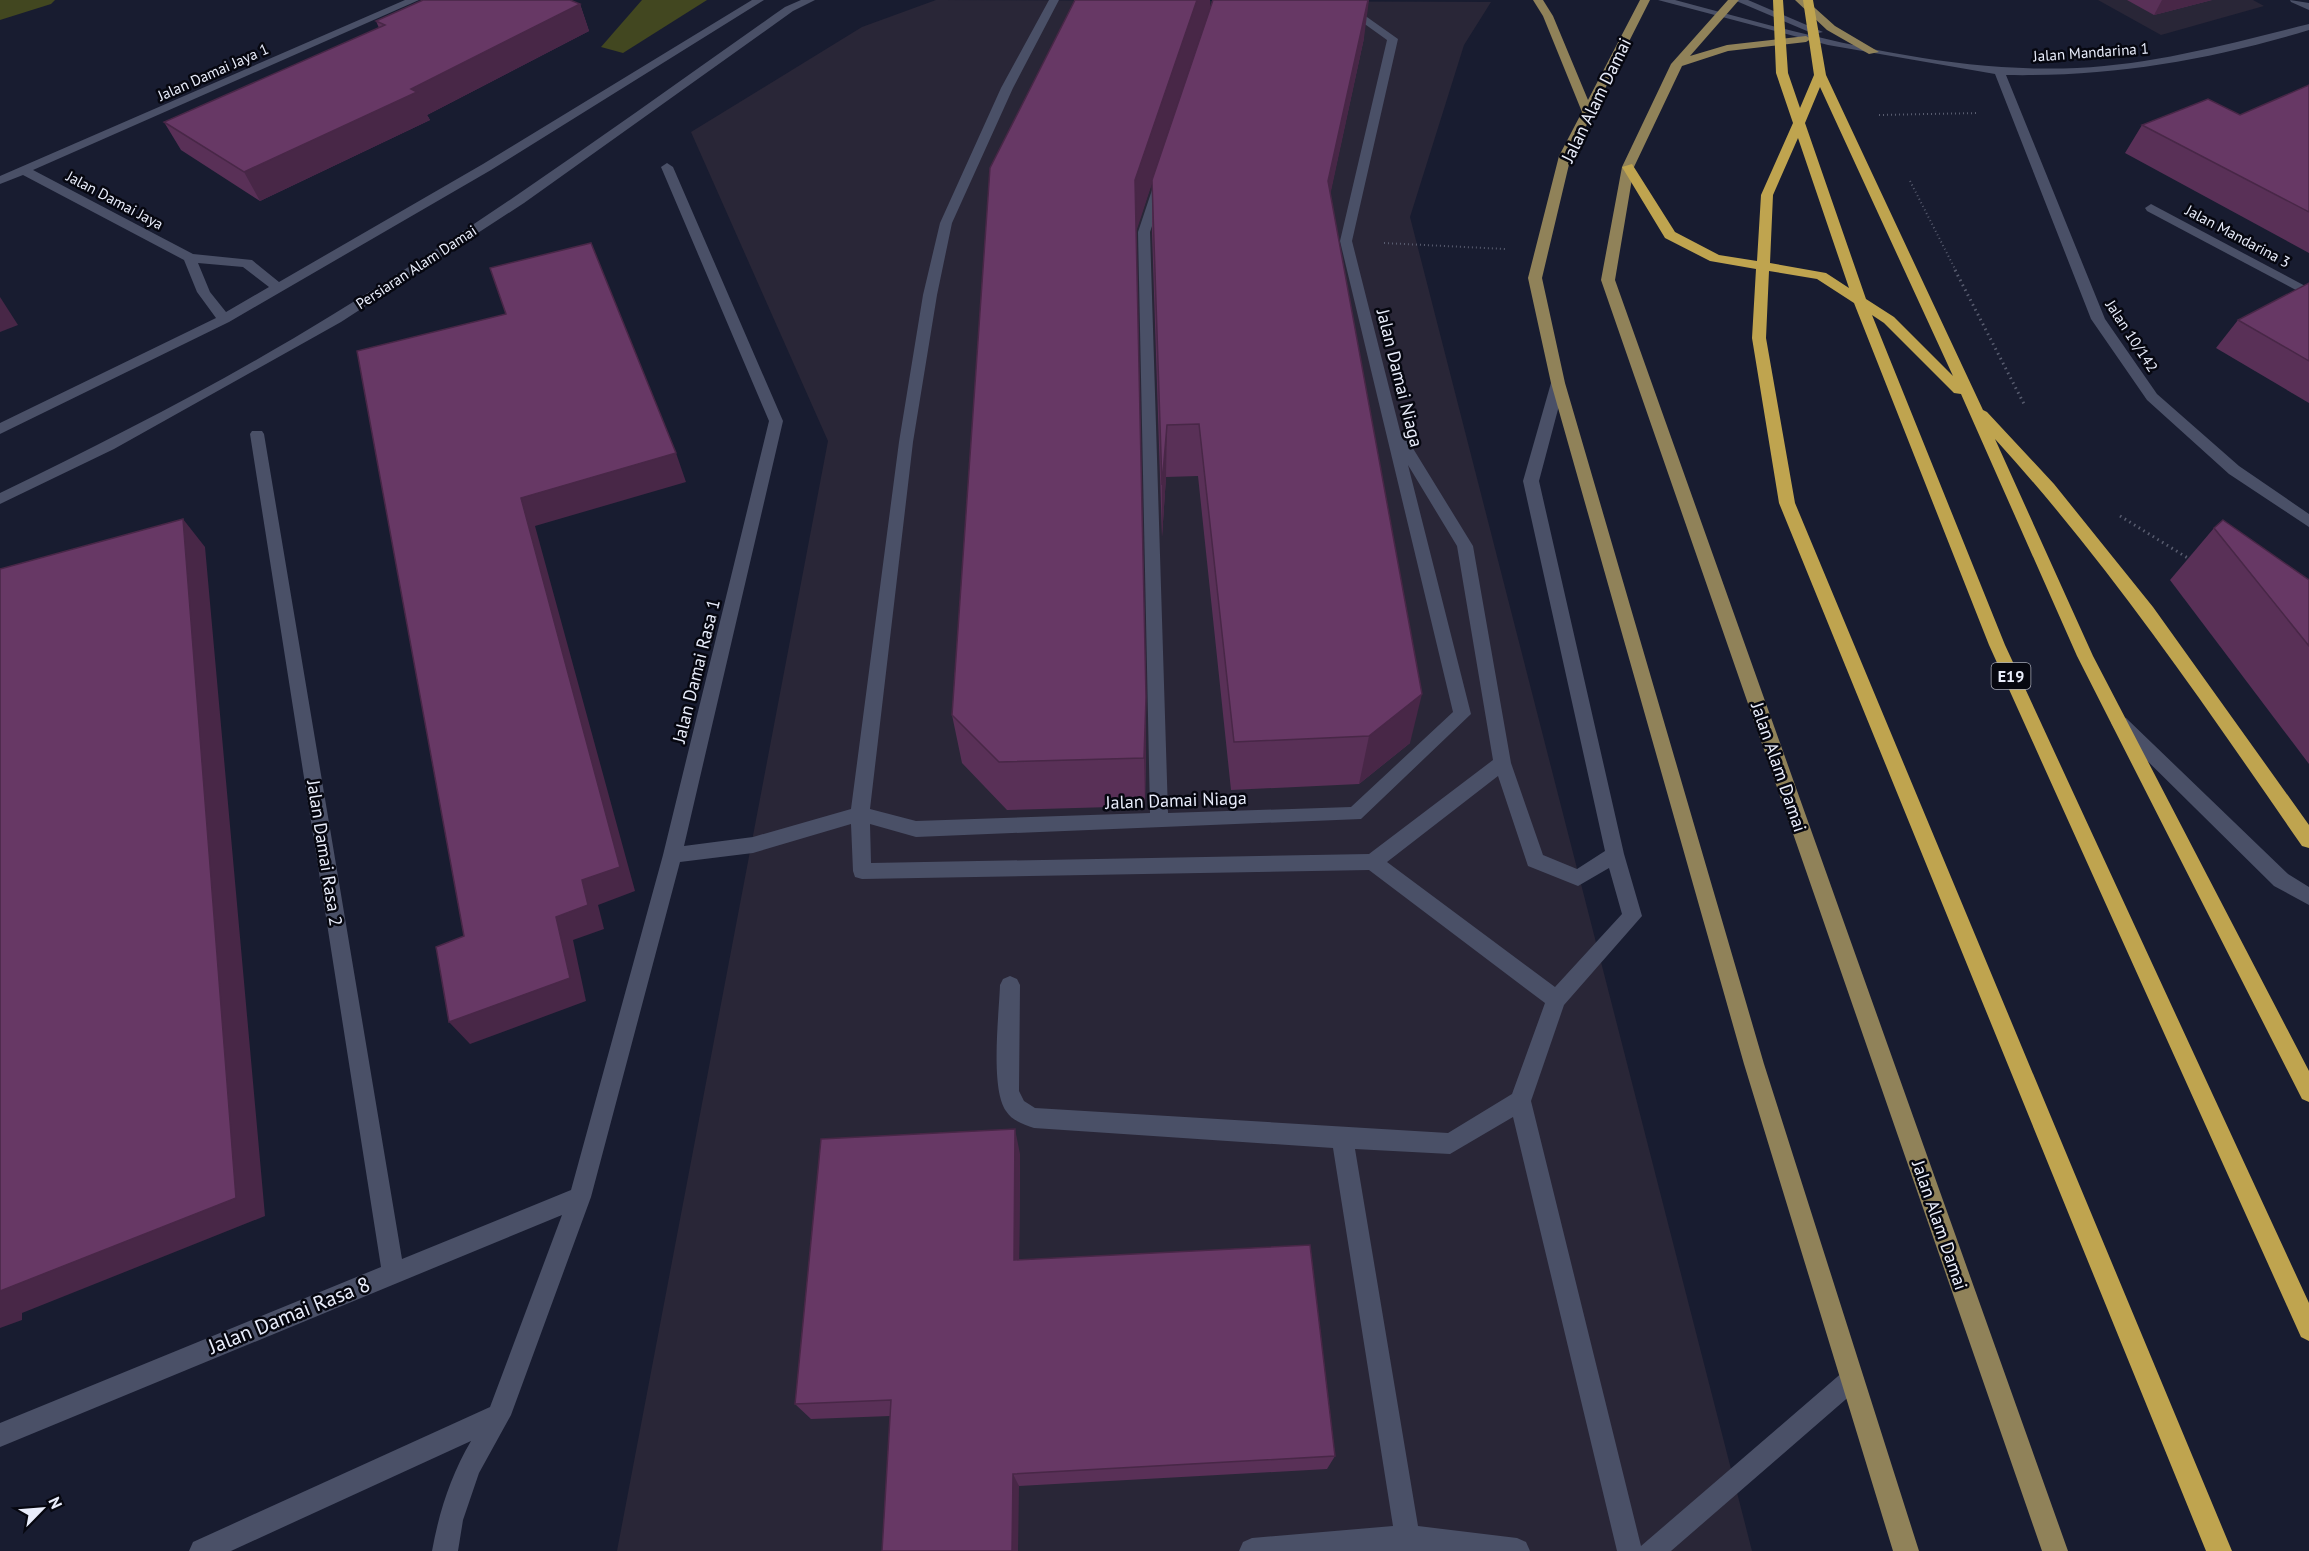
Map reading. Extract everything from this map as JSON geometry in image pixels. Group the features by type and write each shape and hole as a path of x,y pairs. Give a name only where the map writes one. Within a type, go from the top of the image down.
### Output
{"highway":[{"name":"E19","path":"1778,0 1782,73 1861,304 1997,645 2309,1329"},
{"path":"1808,0 1820,75 2116,720 2309,1092"},
{"path":"1820,75 1767,195 1759,338 1787,503 2219,1551"},
{"path":"1628,167 1670,236 1715,258 1821,276 1889,320 1941,369 2049,488 2147,610 2309,840"}],"main road":[{"path":"1538,0 1548,16 1588,113"},
{"name":"Jalan Alam Damai","path":"1645,0 1565,156 1534,278 1558,383 1754,1064 1906,1551"},
{"name":"Jalan Alam Damai","path":"1736,0 1718,15 1677,64 1628,167 1608,280 2055,1551"},
{"path":"1800,0 1831,28 1873,52"},
{"path":"1677,64 1727,48 1806,39"}],"street":[{"name":"Jalan Damai Jaya 1","path":"0,180 414,0"},
{"path":"0,429 224,319 487,167 759,0"},
{"name":"Persiaran Alam Damai","path":"0,499 109,446 336,319 520,200 789,9 810,0"},
{"path":"1054,0 1006,87 946,223 930,295 906,442 860,814 862,871 1373,862 1502,763"},
{"name":"Jalan Mandarina 1","path":"1663,0 1806,39 1873,52 1999,71 2065,72 2131,67 2255,44 2309,27"},
{"name":"Jalan Mandarina 1","path":"1736,0 1873,52"},
{"path":"2295,0 2309,7"},
{"name":"Jalan Damai Niaga","path":"860,814 916,829 1355,814 1462,714 1346,242 1393,39 1347,8 1335,7"},
{"name":"Jalan 10/142","path":"1999,71 2098,319 2152,397 2234,470 2309,522"},
{"path":"1159,820 1144,232 1166,166"},
{"name":"Jalan Damai Rasa 1","path":"445,1551 450,1520 469,1467 499,1415 580,1197 672,855 776,421 667,167"},
{"name":"Jalan Damai Jaya","path":"25,171 190,258 247,263 278,288"},
{"name":"Jalan Mandarina 3","path":"2151,208 2309,293"},
{"path":"190,258 204,292 224,319"},
{"path":"1558,383 1531,481 1615,854 1632,916 1556,1000 1520,1101 1630,1551"},
{"path":"1391,423 1465,546 1502,763 1535,860 1578,878 1615,854"},
{"name":"Jalan Damai Rasa 2","path":"257,434 393,1272"},
{"path":"2116,720 2281,880 2309,897"},
{"path":"672,855 753,845 860,814"},
{"path":"1373,862 1556,1000"},
{"path":"1010,986 1008,1091 1011,1104 1021,1113 1034,1118 1450,1144 1520,1101"},
{"path":"1342,1138 1407,1537"},
{"name":"Jalan Damai Rasa 8","path":"0,1435 580,1197"},
{"path":"1652,1551 1852,1378"},
{"path":"202,1551 499,1415"},
{"path":"1252,1551 1407,1537 1517,1551"}],"path":[{"path":"1874,118 1883,113 2016,112"},
{"path":"1346,242 1542,250"},
{"path":"2116,514 2195,562"}],"shaded area":[{"path":"936,0 1491,2 1464,45 1410,217 1752,1551 617,1551 828,441 691,132 862,27"},
{"path":"2098,0 2253,0 2264,6 2161,35"}],"green space":[{"path":"0,0 55,0 51,4 0,20"},
{"path":"642,0 707,0 623,53 601,47"}],"building":[{"path":"423,0 570,0 580,4 411,89 417,92 244,172 164,122 385,25 376,21"},
{"path":"1075,0 1197,0 1135,180 1146,697 1144,758 999,762 952,715 990,168"},
{"path":"1213,0 1368,0 1328,181 1422,694 1369,736 1234,742 1199,424 1167,425 1162,485 1152,180"},
{"path":"2309,85 2309,212 2142,125 2208,99 2240,115"},
{"path":"591,243 676,453 521,498 620,867 582,880 588,905 556,917 570,978 449,1022 436,947 464,936 357,351 506,314 490,268"},
{"path":"2309,283 2309,361 2238,320"},
{"path":"183,519 236,1198 0,1291 0,569"},
{"path":"2223,520 2309,580 2309,646 2214,528"},
{"path":"1015,1129 1014,1260 1310,1245 1335,1456 1013,1474 1012,1551 882,1551 891,1400 795,1404 821,1139"}]}
